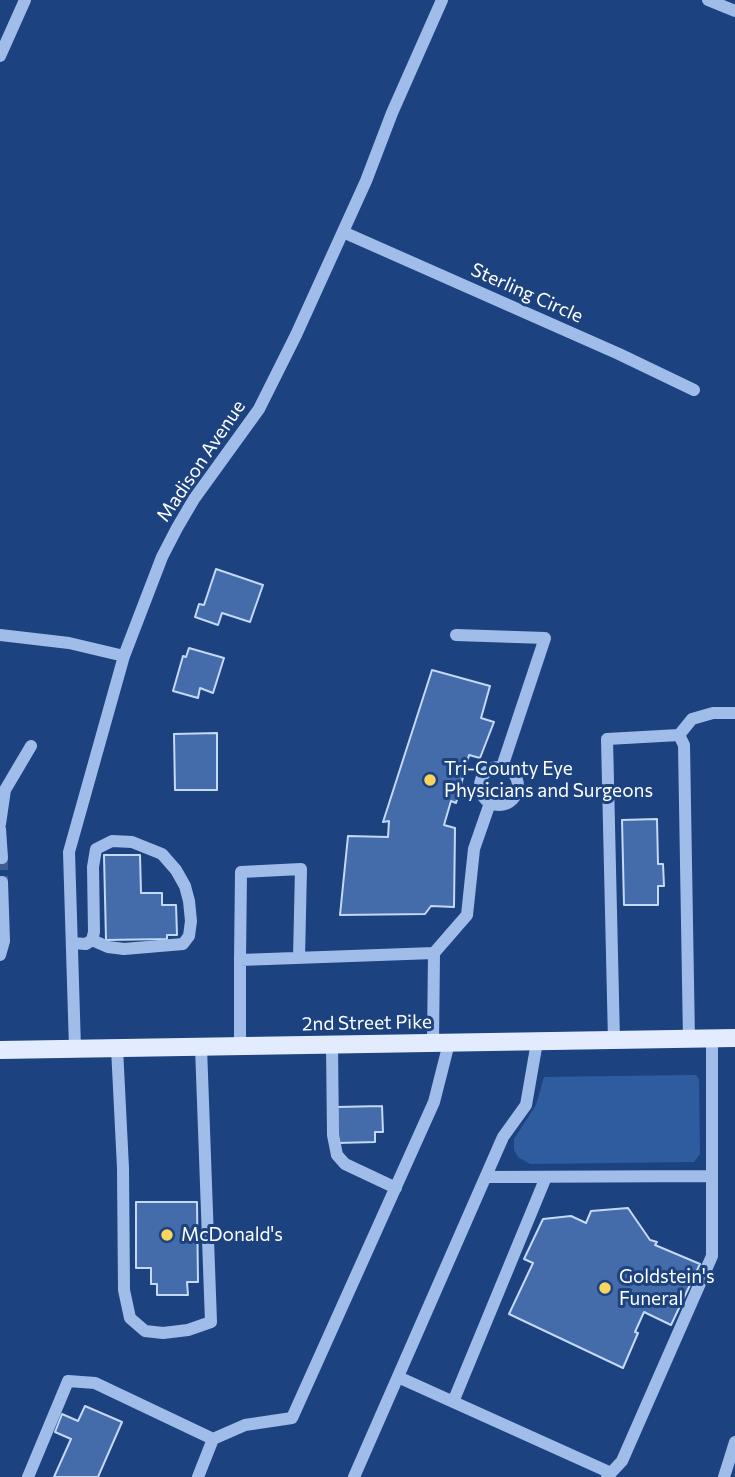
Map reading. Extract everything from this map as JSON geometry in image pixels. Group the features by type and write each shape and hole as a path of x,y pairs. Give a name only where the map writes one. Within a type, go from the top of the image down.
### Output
{"main road":[{"name":"2nd Street Pike","path":"0,1050 735,1038"}],"street":[{"path":"0,55 25,0"},
{"name":"Madison Avenue","path":"75,1048 69,852 124,656 162,557 177,528 194,499 259,409 343,232 442,0"},
{"path":"708,0 735,11"},
{"name":"Sterling Circle","path":"343,232 694,390"},
{"path":"0,635 69,643 124,656"},
{"path":"456,635 545,638 502,768"},
{"path":"614,1041 607,739 679,735 692,719 713,713 735,712"},
{"path":"679,735 684,745 689,1040"},
{"path":"0,824 5,790 31,746"},
{"path":"502,768 516,778 516,795 501,805 489,803 481,793 481,780 489,770 502,768"},
{"path":"198,1477 213,1439 245,1425 292,1418 434,1101 441,1043 434,953 467,915 474,849 489,803"},
{"path":"0,830 2,858"},
{"path":"72,943 86,944 92,940 93,858 96,849 112,841 132,842 146,845 162,854 185,886 191,921 189,936 183,944 124,949 108,947 92,940"},
{"path":"240,1046 241,872 302,869 299,958"},
{"path":"0,955 4,941 2,882"},
{"path":"240,960 434,953"},
{"path":"398,1377 609,1475 622,1461 712,1256 712,1039"},
{"path":"354,1477 503,1137 526,1105 537,1042"},
{"path":"331,1045 333,1135 337,1155 345,1164 396,1188"},
{"path":"117,1048 124,1290 130,1318 145,1331 163,1333 188,1331 211,1322 201,1047"},
{"path":"487,1177 712,1176"},
{"path":"453,1402 546,1177"},
{"path":"29,1477 68,1381 95,1383 213,1439"},
{"path":"724,1477 735,1442"}],"shaded area":[{"path":"696,1075 699,1079 700,1154 694,1162 530,1164 518,1157 514,1150 514,1139 536,1105 544,1077"}],"building":[{"path":"216,569 263,585 250,622 222,613 218,625 195,617 199,604 204,605"},
{"path":"189,648 224,658 213,693 200,688 198,698 173,691 183,656 186,657"},
{"name":"Tri-County Eye Physicians and Surgeons","path":"432,670 490,686 481,718 494,722 480,758 469,755 456,803 451,801 444,825 455,828 454,907 431,906 425,914 340,915 348,836 388,837 389,821 383,822"},
{"path":"217,733 217,790 175,790 174,734"},
{"path":"657,819 658,864 663,864 664,886 658,886 658,905 624,905 622,820"},
{"path":"104,855 140,855 141,893 162,893 162,905 176,905 177,935 167,935 167,939 106,940"},
{"path":"382,1106 383,1132 375,1132 375,1142 338,1143 337,1107"},
{"name":"McDonald's","path":"136,1202 197,1202 198,1282 187,1282 188,1295 157,1295 157,1284 151,1284 151,1268 136,1268"},
{"name":"Goldstein's Funeral","path":"628,1208 650,1240 657,1242 655,1245 700,1264 671,1325 644,1312 623,1368 509,1314 533,1263 524,1259 543,1219 571,1216 586,1223 591,1211"},
{"path":"85,1406 122,1422 98,1477 54,1477 71,1439 55,1432 62,1414 78,1421"}],"tunnel":[{"path":"2,858 2,882"}],"place":[{"name":"Tri-County Eye Physicians and Surgeons","path":"430,780"},
{"name":"McDonald's","path":"167,1235"},
{"name":"Goldstein's Funeral","path":"605,1288"}]}
